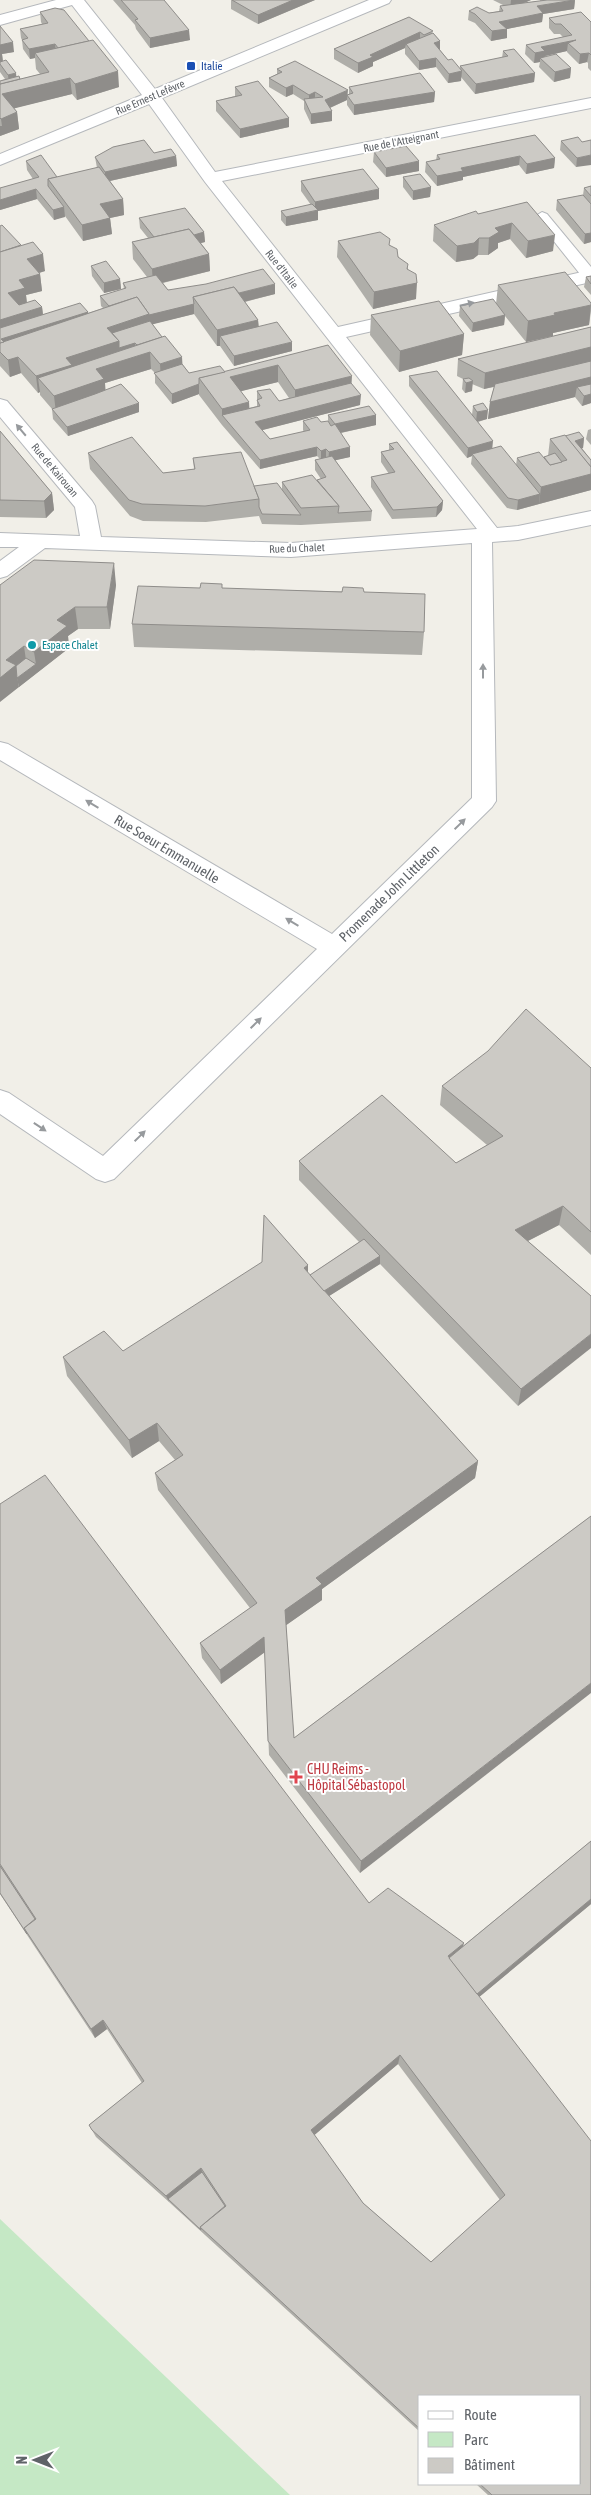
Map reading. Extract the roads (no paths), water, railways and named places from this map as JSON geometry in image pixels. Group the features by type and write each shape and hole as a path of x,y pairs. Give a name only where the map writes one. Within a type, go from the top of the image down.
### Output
{"street":[{"path":"0,20 75,0"},
{"name":"Rue d'Italie","path":"75,0 152,96 211,178 334,334 487,535"},
{"name":"Rue Ernest Lefèvre","path":"0,160 383,0"},
{"name":"Rue de l'Atteignant","path":"211,178 591,103"},
{"path":"334,334 591,276"},
{"name":"Rue de Kairouan","path":"0,405 85,506 91,542"},
{"name":"Rue du Chalet","path":"0,540 291,550 518,533 591,518"},
{"name":"Promenade John Littleton","path":"0,1100 105,1170 484,801 487,535"},
{"path":"0,571 41,541"},
{"name":"Rue Soeur Emmanuelle","path":"0,750 334,947"}],"lane":[{"path":"542,217 591,276"}],"place":[{"name":"Italie","path":"191,66"},
{"name":"Espace Chalet","path":"32,645"},
{"name":"CHU Reims - Hôpital Sébastopol","path":"296,1777"}]}
